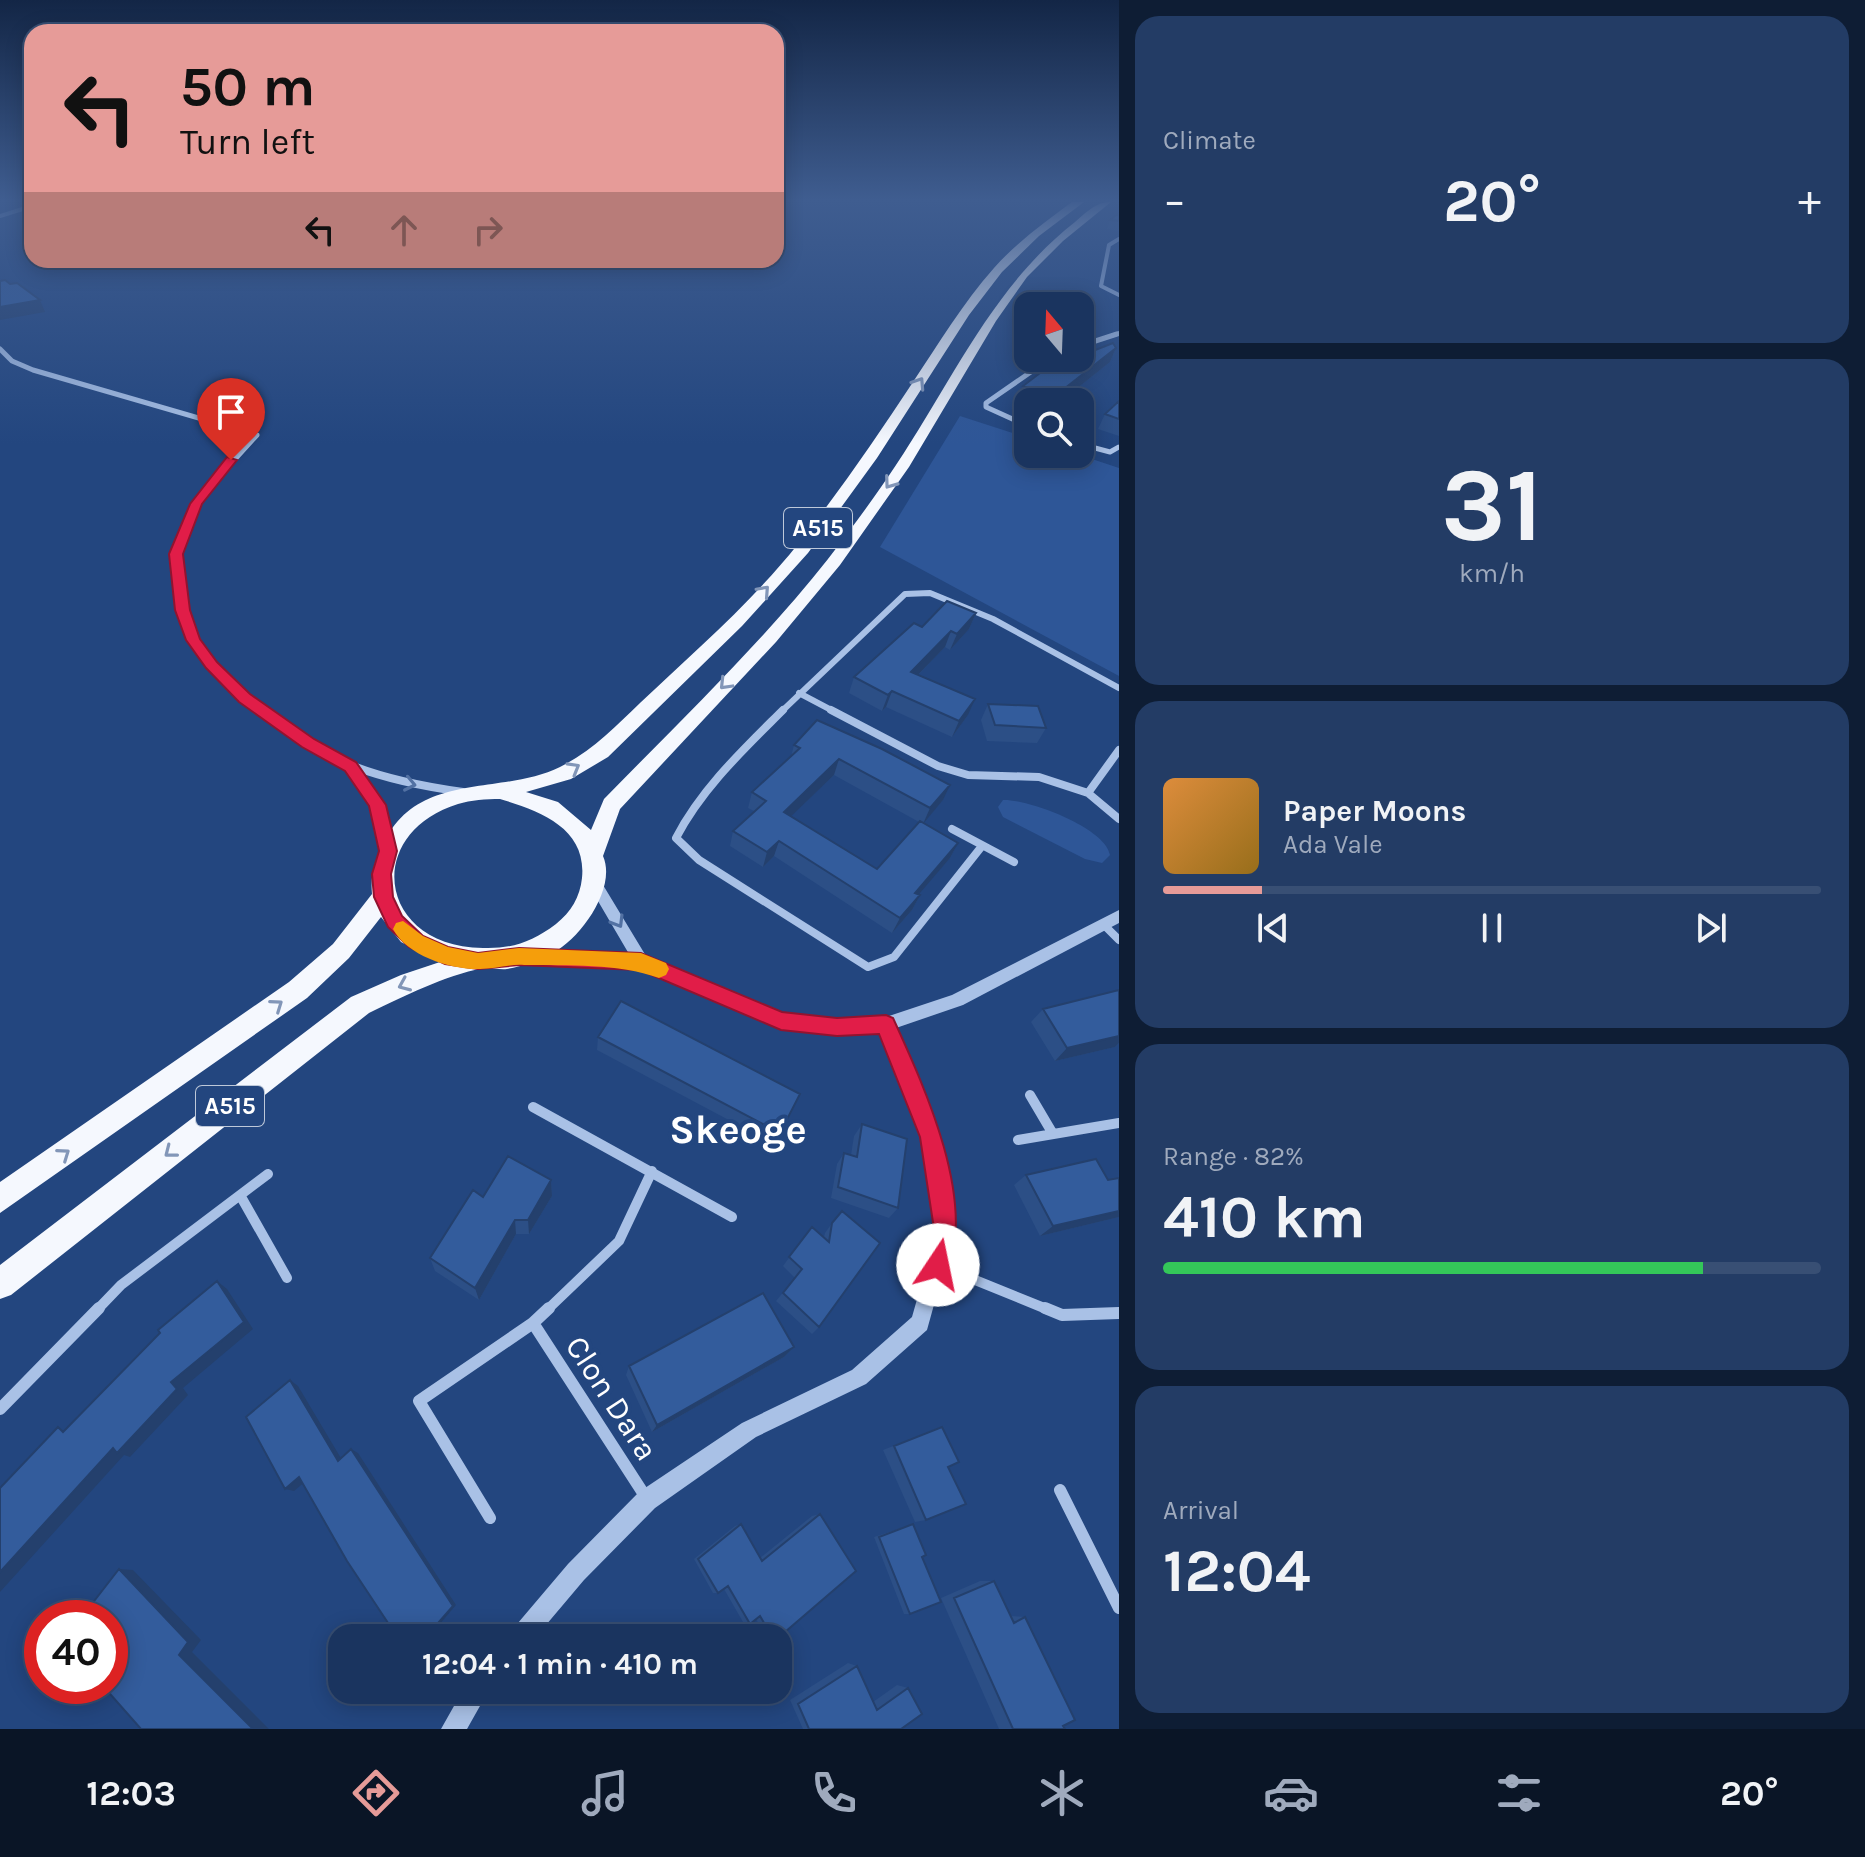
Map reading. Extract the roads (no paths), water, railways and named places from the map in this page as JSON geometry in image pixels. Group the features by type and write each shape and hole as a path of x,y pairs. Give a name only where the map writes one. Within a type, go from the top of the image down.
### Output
{"highway":[{"name":"A515","path":"388,851 401,830 420,814 445,800 472,793 500,791 564,774 601,752 736,622 802,550 872,455 964,314 988,283"},
{"name":"A515","path":"593,854 611,805 770,638 834,562 902,467 990,321 1017,283"},
{"name":"A515","path":"0,1284 360,1005 410,982 478,961 519,956 547,944 570,927 586,907 595,884 593,854 581,830 560,810 532,797 500,791"},
{"path":"383,897 382,874 388,851"},
{"name":"A515","path":"0,1199 298,990 341,951 383,897 395,921 416,942 445,955 478,961"}],"street":[{"path":"1102,283 1101,286 1119,295"},
{"path":"1094,341 1119,333"},
{"path":"2,354 33,370 257,435 211,483 183,531 176,554 183,610 193,640 212,665 245,698 308,743 351,767 411,785 472,793"},
{"path":"1014,421 994,413 986,407 986,403 1031,372"},
{"path":"1094,448 1110,452 1119,447"},
{"path":"982,846 894,957 868,967 699,860 676,838 682,824 718,777 799,693 905,594 930,593 993,619 1119,688"},
{"path":"799,693 938,766 968,775 1039,777 1088,793 1119,819"},
{"path":"1088,793 1119,750"},
{"path":"351,767 377,805 388,851"},
{"path":"952,829 1014,862"},
{"path":"595,884 641,961"},
{"path":"519,956 641,961 781,1021 837,1027 886,1024 957,1000 1119,916"},
{"path":"1103,924 1119,940"},
{"path":"532,1624 576,1572 647,1500 749,1430 859,1377 920,1323 946,1229 932,1137 886,1024"},
{"path":"1030,1095 1053,1134"},
{"path":"533,1107 732,1217"},
{"path":"1018,1140 1119,1123"},
{"name":"Clon Dara","path":"490,1518 419,1401 533,1323 619,1241 652,1171"},
{"path":"0,1409 121,1285 268,1174"},
{"path":"240,1195 287,1278"},
{"path":"938,1265 1062,1315 1119,1313"},
{"name":"Clon Dara","path":"533,1323 647,1500"},
{"path":"1060,1490 1119,1608"},
{"path":"453,1729 468,1704"}],"district":[{"name":"Skeoge","path":"738,1129"}]}
